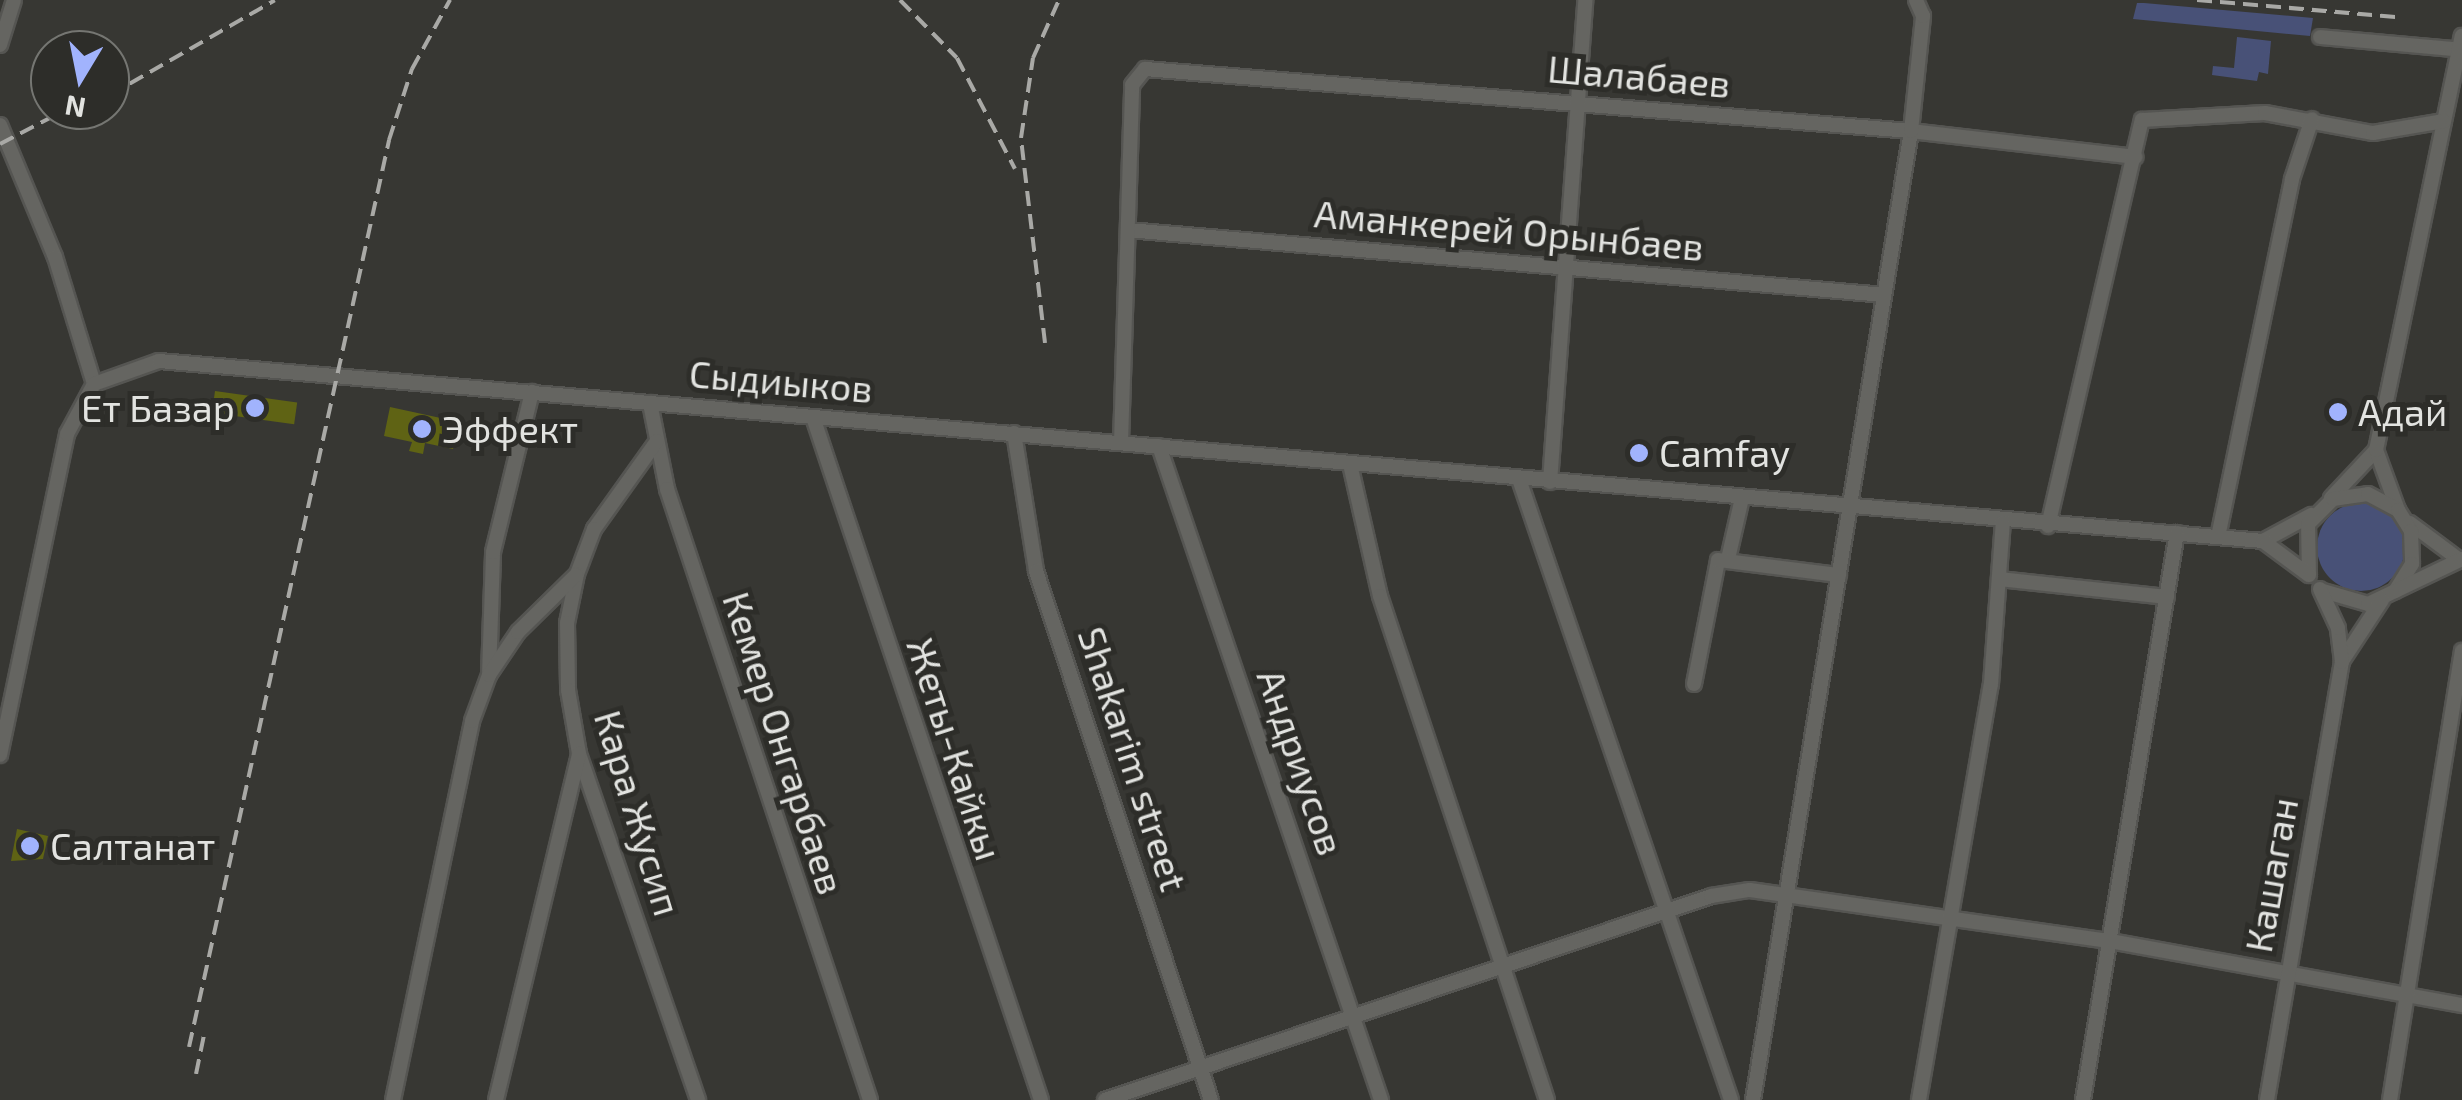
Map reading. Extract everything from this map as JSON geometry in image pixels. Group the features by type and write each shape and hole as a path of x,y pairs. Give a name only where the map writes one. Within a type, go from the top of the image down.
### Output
{"street":[{"path":"1,37 14,0"},
{"path":"1550,482 1585,0"},
{"path":"1753,1100 1911,131 1923,16 1916,0"},
{"path":"2309,575 2303,541 2319,510 2376,450 2461,45 2320,37"},
{"name":"Шалабаев","path":"1128,230 1132,85 1138,73 1155,68 1911,131 2135,157"},
{"path":"2048,526 2142,120 2265,113 2373,133 2444,121"},
{"path":"2218,537 2292,179 2312,120"},
{"path":"0,124 55,257 94,384 54,481 0,755"},
{"path":"1121,442 1128,230"},
{"name":"Аманкерей Орынбаев","path":"1128,230 1884,295"},
{"name":"Сыдиыков","path":"94,384 160,361 2048,526 2264,541"},
{"path":"489,675 492,552 532,392"},
{"name":"Кемер Онгарбаев","path":"650,403 657,441 724,669 870,1100"},
{"name":"Жеты-Кайкы","path":"814,417 1041,1100"},
{"name":"Shakarim street","path":"1014,434 1036,571 1211,1100"},
{"name":"Кара Жусип","path":"657,441 594,529 567,623 579,754 698,1100"},
{"name":"Андриусов","path":"1159,446 1381,1100"},
{"path":"2342,662 2412,564 2401,513 2376,450"},
{"path":"1350,464 1380,596 1546,1100"},
{"path":"1519,479 1662,913 1732,1100"},
{"path":"2320,590 2350,604 2390,595 2459,558 2401,513 2350,494 2264,541 2309,575 2320,590 2338,628 2342,662"},
{"path":"1728,559 1742,498"},
{"path":"1919,1100 1991,684 2004,522"},
{"path":"2083,1100 2177,533"},
{"path":"1694,684 1712,568 1728,559 1839,575"},
{"path":"393,1100 472,721 489,675 518,632 578,574"},
{"path":"1999,579 2166,598"},
{"path":"2390,1100 2462,651"},
{"name":"Кашаган","path":"2268,1100 2342,662"},
{"path":"496,1100 579,754"},
{"path":"1105,1100 1662,913 1750,890 1950,916 2287,970 2462,1005"}],"shaded area":[{"path":"2137,3 2313,18 2310,36 2133,19"},
{"path":"2237,37 2271,41 2268,74 2259,72 2257,81 2212,75 2213,66 2234,68"},
{"path":"2352,503 2370,503 2386,510 2398,522 2405,547 2398,572 2386,584 2370,591 2352,591 2336,584 2324,572 2317,556 2317,538 2324,522 2336,510"}],"building":[{"name":"Ет Базар","path":"215,391 297,403 294,424 212,413"},
{"name":"Эффект","path":"390,407 459,422 453,449 425,443 423,454 409,451 412,442 384,436"},
{"name":"Салтанат","path":"17,829 48,836 43,859 11,861"}],"railway":[{"path":"130,83 275,0"},
{"path":"189,1047 389,140 412,69 450,0"},
{"path":"900,0 957,58 1015,169"},
{"path":"1045,343 1021,138 1033,58 1059,0"},
{"path":"2197,0 2395,17"},
{"path":"0,144 30,128"},
{"path":"196,1074 205,1030"}],"place":[{"name":"Ет Базар","path":"255,408"},
{"name":"Адай","path":"2338,412"},
{"name":"Эффект","path":"422,429"},
{"name":"Camfay","path":"1639,453"},
{"name":"Салтанат","path":"30,846"}]}
